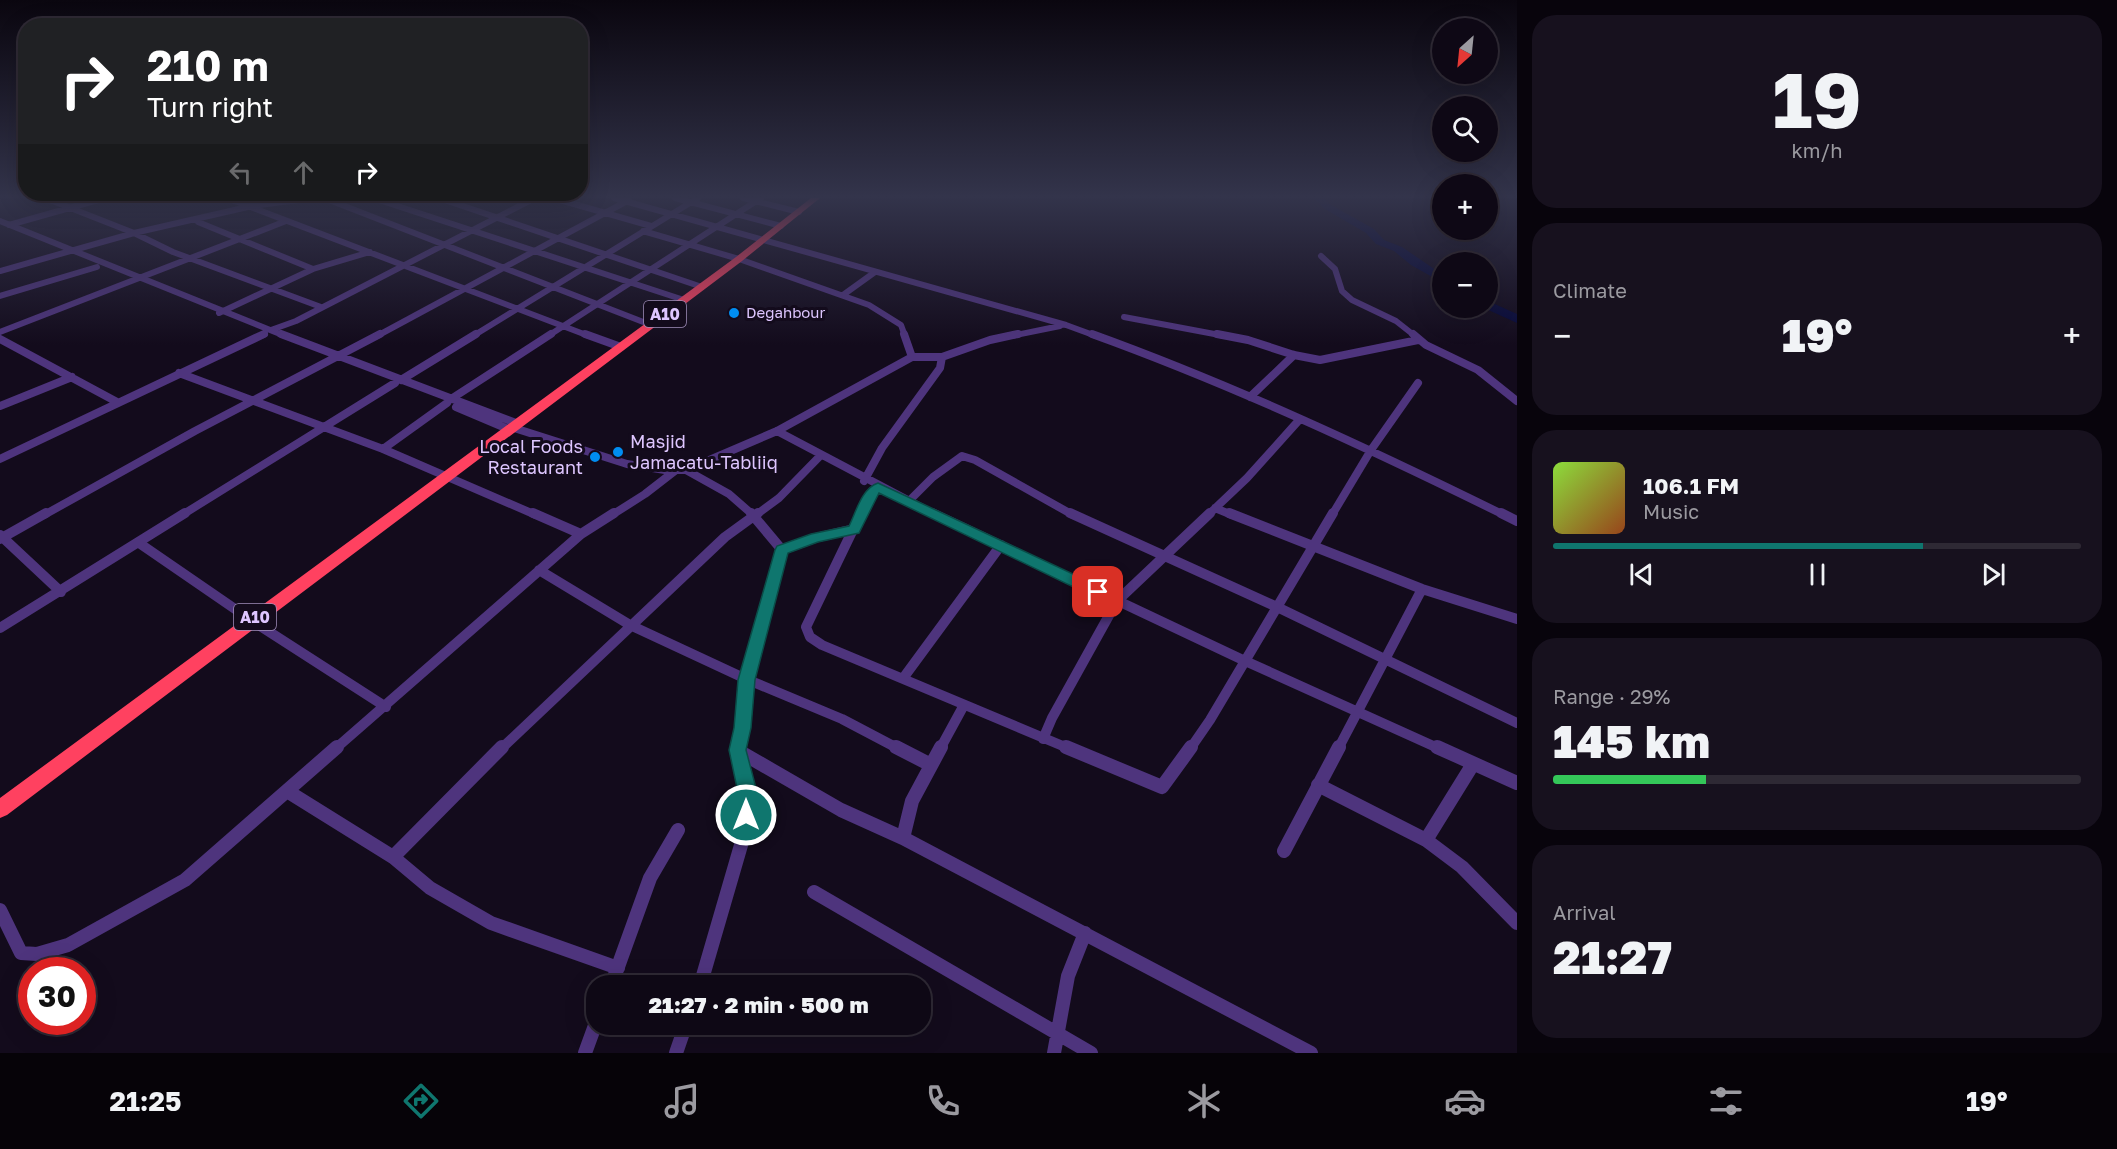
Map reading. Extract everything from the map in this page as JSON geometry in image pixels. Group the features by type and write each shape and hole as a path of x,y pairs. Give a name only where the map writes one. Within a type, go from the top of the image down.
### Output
{"highway":[{"name":"A10","path":"0,809 755,247"}],"street":[{"path":"56,247 511,427 539,434 607,459 647,467 681,470 714,483 734,495 754,515 782,550"},
{"path":"0,271 85,247"},
{"path":"165,247 321,307"},
{"path":"0,332 217,247"},
{"path":"262,247 313,269"},
{"path":"357,247 463,290 621,347"},
{"path":"0,459 321,307 439,247"},
{"path":"449,247 597,302 651,325"},
{"path":"523,247 684,300"},
{"path":"61,592 1,537 542,247"},
{"path":"585,247 702,287"},
{"path":"0,628 616,247"},
{"path":"383,449 449,401 683,247"},
{"path":"699,247 739,259 875,308 901,325 912,357"},
{"path":"789,247 1066,325 1151,356 1371,450 1517,521"},
{"path":"68,252 97,267 133,279"},
{"path":"219,313 313,269 370,252"},
{"path":"1321,256 1335,269 1346,296 1396,321 1418,340 1478,370 1517,401"},
{"path":"0,297 97,267"},
{"path":"843,296 874,272"},
{"path":"1125,317 1248,340 1294,355 1331,359 1418,340"},
{"path":"0,910 21,952 38,954 68,945 185,880 386,707 581,534 681,470 777,431 912,357 942,357 990,340 1066,325"},
{"path":"0,339 117,402"},
{"path":"1250,397 1294,355"},
{"path":"864,481 882,448 940,368 942,357"},
{"path":"179,373 383,449 581,534"},
{"path":"0,406 72,377"},
{"path":"878,487 869,497 806,627 810,637 822,645 904,677 1043,739 1162,788 1210,720 1243,660 1314,548 1371,450 1418,382"},
{"path":"1043,739 1052,718 1117,601 1247,478 1300,419"},
{"path":"777,431 864,481 908,502 1243,660 1517,783"},
{"path":"393,856 518,731 630,625 725,537 779,498 820,456"},
{"path":"908,502 925,483 962,456 975,460 1069,513 1276,607 1517,723"},
{"path":"1215,508 1422,589 1517,619"},
{"path":"782,550 815,538 854,529"},
{"path":"139,543 251,620 386,707"},
{"path":"904,677 1001,545"},
{"path":"703,975 746,828 746,788 737,750 743,728 746,680 782,550"},
{"path":"539,570 630,625 746,680 842,719 931,765"},
{"path":"1284,851 1383,659 1422,589"},
{"path":"903,838 912,801 964,705"},
{"path":"737,750 841,810 903,838 1311,1053"},
{"path":"1426,840 1473,764"},
{"path":"1318,785 1426,840 1461,867 1517,923"},
{"path":"288,791 393,856 430,888 491,923 618,968"},
{"path":"615,975 650,878 678,830"},
{"path":"814,892 1091,1053"},
{"path":"1054,1053 1062,1005 1075,955 1085,933"},
{"path":"585,1053 592,1035"},
{"path":"675,1053 682,1035"}],"waterway":[{"path":"1393,247 1432,273"},
{"path":"1498,310 1517,319"}],"place":[{"name":"Degahbour","path":"734,313"},
{"name":"Masjid Jamacatu-Tabliiq","path":"618,452"},
{"name":"Local Foods Restaurant","path":"595,457"}],"route":[{"path":"746,815 746,788 737,750 743,728 746,680 782,550 815,538 854,529 869,497 878,487 1098,592"}]}
